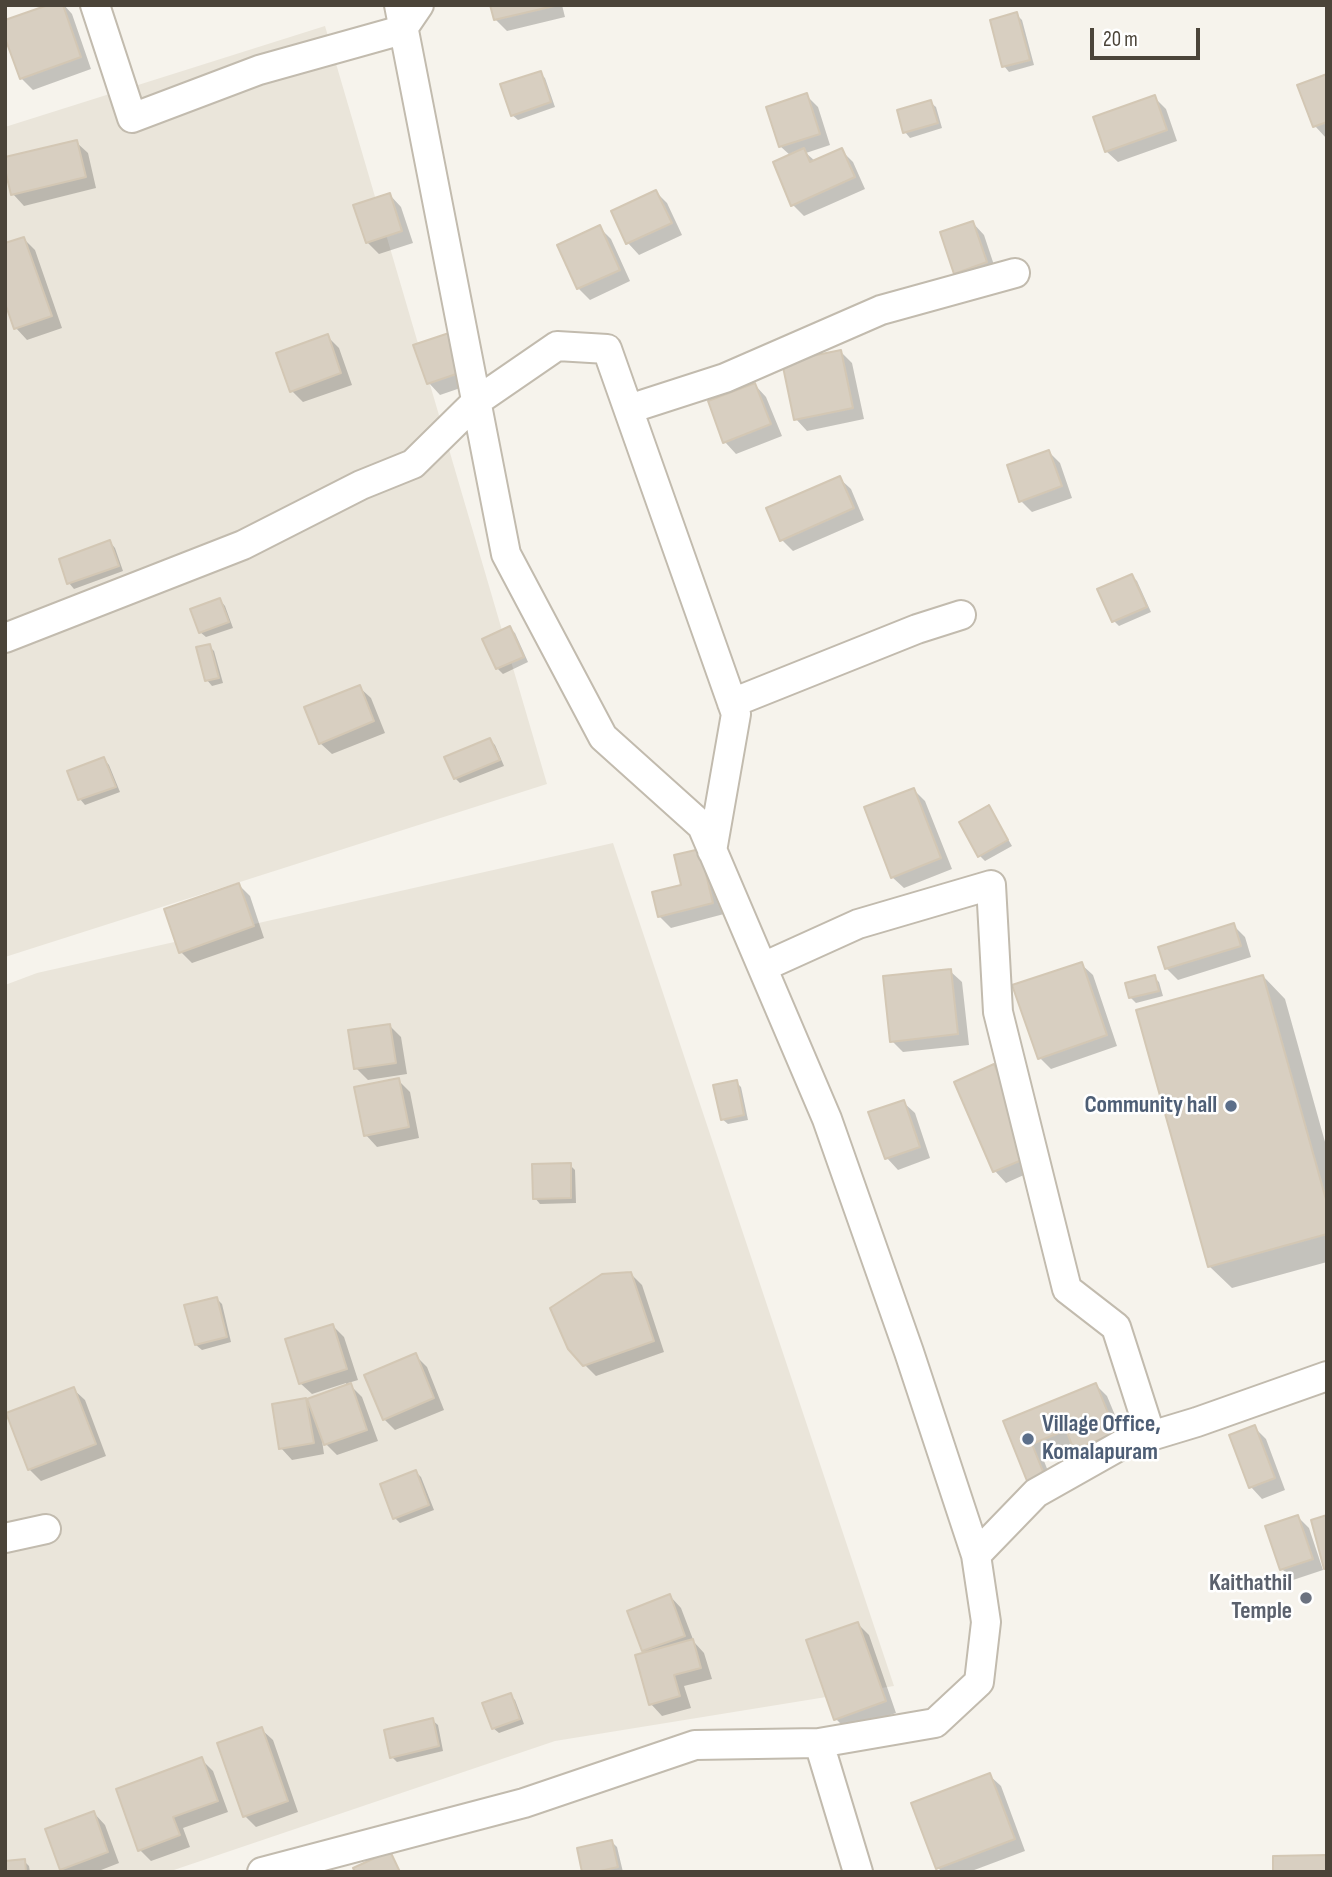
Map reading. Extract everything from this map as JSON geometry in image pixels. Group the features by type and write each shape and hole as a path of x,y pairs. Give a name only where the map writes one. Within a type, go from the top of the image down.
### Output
{"street":[{"path":"95,5 132,118 400,18 419,5"},
{"path":"262,1872 524,1803 695,1745 819,1743 935,1723 979,1682 986,1622 976,1555 909,1352 827,1119 702,826 603,737 506,554 400,18"},
{"path":"629,410 724,378 881,310 1015,273"},
{"path":"5,638 243,545 361,485 413,464 477,401 557,345 607,349 736,714 712,851"},
{"path":"732,703 917,629 961,615"},
{"path":"762,967 858,924 991,886 998,1012 1067,1289 1116,1327 1151,1436"},
{"path":"976,1555 1036,1493 1121,1445 1197,1422 1327,1376"},
{"path":"5,1538 46,1529"},
{"path":"819,1743 858,1872"}],"shaded area":[{"path":"325,26 547,784 5,957 5,127"},
{"path":"613,843 894,1686 555,1741 168,1872 5,1872 5,985 37,973"}],"building":[{"path":"48,5 63,5 81,57 20,79 5,38 5,20"},
{"path":"490,5 554,5 554,6 494,20"},
{"path":"1017,12 1030,60 1002,67 990,20"},
{"path":"541,71 551,102 511,116 500,84"},
{"path":"1327,74 1327,122 1313,127 1297,85"},
{"path":"807,93 820,134 779,147 766,107"},
{"path":"1155,95 1167,130 1105,152 1093,117"},
{"path":"931,100 938,123 903,133 897,110"},
{"path":"77,140 86,177 11,195 5,157"},
{"path":"804,148 810,162 842,148 855,177 791,206 773,162"},
{"path":"656,190 672,223 626,244 611,211"},
{"path":"390,193 402,231 366,243 353,205"},
{"path":"973,221 987,262 954,274 940,232"},
{"path":"600,225 620,270 577,289 557,245"},
{"path":"24,237 52,316 14,329 5,303 5,243"},
{"path":"449,333 462,372 427,384 413,345"},
{"path":"328,334 341,373 290,392 276,353"},
{"path":"841,350 853,408 794,420 782,362"},
{"path":"755,383 771,424 723,443 708,401"},
{"path":"1049,450 1062,486 1019,502 1007,465"},
{"path":"840,476 854,508 780,541 766,508"},
{"path":"110,540 119,566 67,584 59,559"},
{"path":"1132,574 1147,607 1112,622 1097,589"},
{"path":"220,598 229,622 199,633 190,609"},
{"path":"510,626 524,657 496,669 482,639"},
{"path":"210,644 219,678 205,681 196,647"},
{"path":"360,685 374,721 319,744 304,707"},
{"path":"490,738 500,760 454,779 444,757"},
{"path":"104,757 116,787 78,800 67,771"},
{"path":"914,788 941,858 891,878 864,807"},
{"path":"989,805 1008,840 978,857 959,822"},
{"path":"700,849 713,903 658,917 652,892 681,885 674,855"},
{"path":"239,883 254,926 179,953 164,909"},
{"path":"1234,923 1241,946 1165,969 1158,947"},
{"path":"1082,962 1107,1035 1038,1059 1012,985"},
{"path":"951,969 958,1034 890,1042 883,976"},
{"path":"1155,975 1159,991 1129,998 1125,983"},
{"name":"Community hall","path":"1263,975 1327,1203 1327,1234 1208,1267 1136,1010"},
{"path":"390,1024 396,1063 354,1069 348,1030"},
{"path":"994,1064 1034,1155 993,1172 954,1082"},
{"path":"399,1078 409,1127 364,1136 354,1087"},
{"path":"737,1080 744,1115 721,1120 713,1085"},
{"path":"904,1100 920,1147 885,1159 868,1112"},
{"path":"571,1163 571,1198 533,1199 532,1164"},
{"path":"631,1272 654,1341 583,1366 568,1349 550,1308 602,1274"},
{"path":"217,1297 227,1337 195,1345 184,1305"},
{"path":"333,1324 347,1369 299,1384 285,1339"},
{"path":"416,1353 434,1398 383,1420 364,1375"},
{"path":"351,1383 367,1430 324,1445 307,1399"},
{"name":"Village Office, Komalapuram","path":"1096,1383 1116,1433 1074,1450 1066,1430 1032,1444 1046,1479 1029,1486 1003,1421"},
{"path":"74,1387 96,1444 28,1470 6,1413"},
{"path":"306,1398 314,1443 279,1449 272,1404"},
{"path":"1255,1425 1275,1478 1249,1488 1229,1435"},
{"path":"416,1470 429,1505 393,1519 380,1484"},
{"path":"1298,1515 1313,1559 1280,1570 1265,1526"},
{"path":"1327,1515 1327,1568 1324,1569 1311,1520"},
{"path":"670,1594 685,1636 642,1651 627,1611"},
{"path":"858,1622 886,1701 834,1720 806,1640"},
{"path":"693,1639 701,1668 674,1675 680,1696 649,1705 635,1655"},
{"path":"511,1693 520,1719 492,1729 482,1703"},
{"path":"433,1718 439,1746 390,1758 384,1730"},
{"path":"262,1727 288,1801 243,1817 217,1743"},
{"path":"202,1757 218,1801 173,1817 180,1835 138,1851 116,1789"},
{"path":"990,1773 1015,1839 936,1869 911,1803"},
{"path":"94,1811 108,1852 60,1870 45,1829"},
{"path":"612,1840 618,1867 582,1872 577,1848"},
{"path":"390,1851 400,1872 355,1872 353,1868"},
{"path":"1327,1855 1327,1872 1273,1872 1273,1856"},
{"path":"25,1859 26,1872 5,1872 5,1861"}],"place":[{"name":"Community hall","path":"1231,1106"},
{"name":"Village Office, Komalapuram","path":"1028,1439"},
{"name":"Kaithathil Temple","path":"1306,1598"}]}
